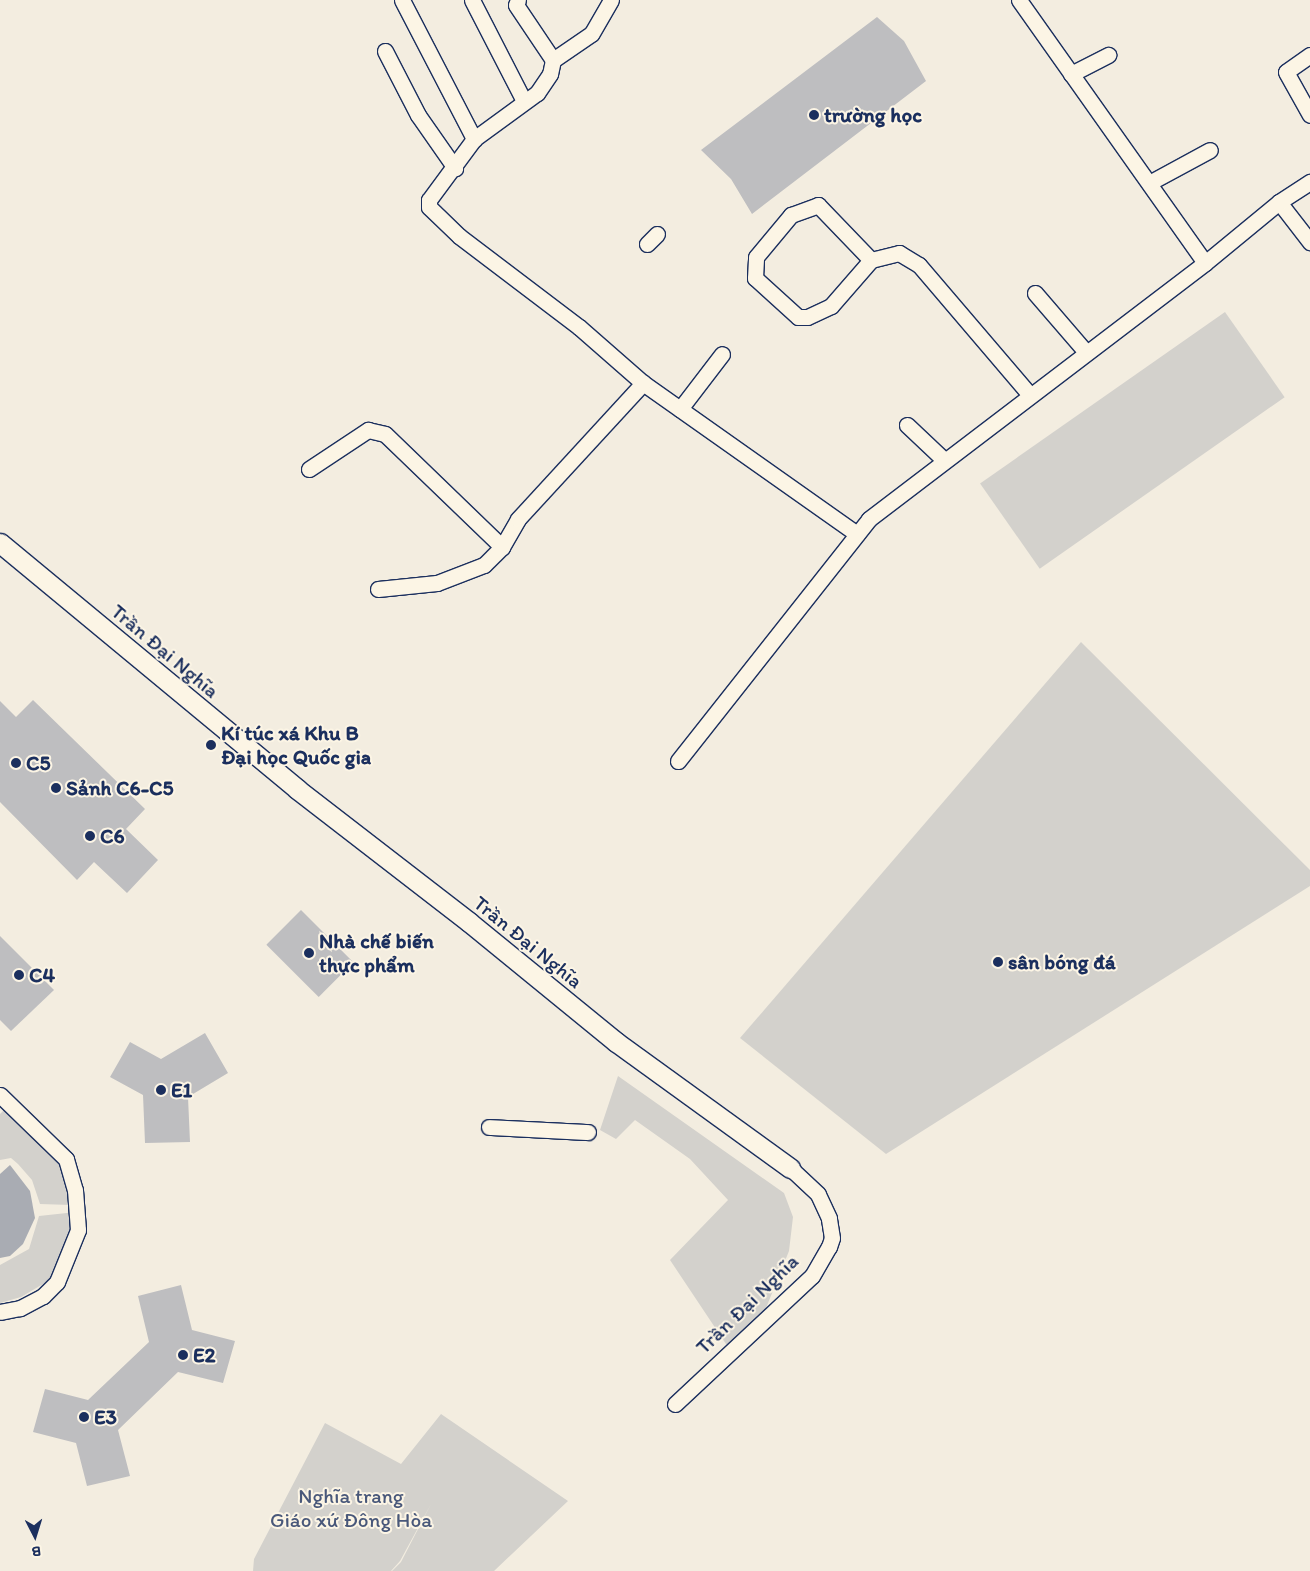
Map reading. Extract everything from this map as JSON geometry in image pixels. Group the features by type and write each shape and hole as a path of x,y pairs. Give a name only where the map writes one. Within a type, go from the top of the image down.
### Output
{"street":[{"path":"402,0 474,139"},
{"path":"472,0 524,101"},
{"path":"518,0 516,5 553,60"},
{"path":"611,0 591,34 553,60 550,74 538,92 474,139 455,168 428,200 429,207 459,236 579,327 643,383 857,534"},
{"path":"1019,0 1205,263"},
{"path":"385,51 418,115 455,168"},
{"path":"1071,74 1108,55"},
{"path":"1310,55 1286,72 1310,114"},
{"path":"1149,183 1210,150"},
{"path":"678,761 869,519 1029,394 1205,263 1279,202 1310,182"},
{"path":"1279,202 1310,242"},
{"path":"872,260 818,205 791,215 756,257 755,278 798,317 807,316 831,306 872,260 899,253 919,265 1029,394"},
{"path":"1035,293 1086,352"},
{"path":"680,409 722,354"},
{"path":"378,589 437,583 484,565 502,547 518,519 643,383"},
{"path":"906,425 944,460"},
{"path":"309,469 368,430 385,434 502,547"},
{"name":"Trần Đại Nghĩa","path":"0,543 297,789 469,922 616,1042 790,1168 818,1194 829,1218 832,1238 829,1247 812,1276 675,1404"},
{"path":"0,1095 66,1159 75,1190 78,1230 57,1282 43,1296 20,1308 0,1312"},
{"path":"489,1127 588,1132"}],"green space":[{"path":"1225,312 1285,397 1040,569 980,483"},
{"name":"sân bóng đá","path":"1081,642 1310,870 1310,886 886,1154 740,1038"},
{"path":"618,1076 784,1193 793,1217 789,1251 764,1313 728,1347 670,1260 728,1200 690,1159 635,1120 616,1139 600,1130"},
{"path":"7,1107 66,1166 71,1205 40,1204 32,1180 18,1164 11,1158 0,1160 0,1114"},
{"path":"76,1212 62,1268 43,1284 21,1297 0,1303 0,1265 29,1249 39,1216"},
{"name":"Nghĩa trang Giáo xứ Đông Hòa","path":"441,1414 568,1501 494,1571 392,1571 401,1562 431,1504 400,1561 391,1571 253,1571 254,1559 325,1423 401,1464"}],"shaded area":[{"path":"10,1165 30,1191 35,1218 23,1244 10,1256 0,1258 0,1174"}],"building":[{"name":"trường học","path":"877,17 904,41 926,81 752,214 731,179 701,150"},
{"path":"33,700 145,809 126,829 158,860 127,893 94,862 77,880 0,802 0,701 16,717"},
{"name":"Nhà chế biến thực phẩm","path":"301,910 353,962 319,997 266,945"},
{"name":"C4","path":"0,936 54,990 11,1031 0,1020"},
{"name":"E1","path":"205,1033 228,1073 188,1097 190,1142 145,1143 143,1095 110,1077 130,1042 161,1059"},
{"path":"181,1285 192,1330 235,1341 223,1383 178,1372 118,1430 130,1476 87,1486 76,1443 33,1432 45,1389 88,1400 149,1342 138,1296"}],"place":[{"name":"trường học","path":"814,115"},
{"name":"Kí túc xá Khu B Đại học Quốc gia","path":"211,745"},
{"name":"C5","path":"16,763"},
{"name":"Sảnh C6-C5","path":"56,788"},
{"name":"C6","path":"90,836"},
{"name":"Nhà chế biến thực phẩm","path":"309,953"},
{"name":"sân bóng đá","path":"998,962"},
{"name":"C4","path":"19,975"},
{"name":"E1","path":"161,1090"},
{"name":"E2","path":"183,1355"},
{"name":"E3","path":"84,1417"}]}
